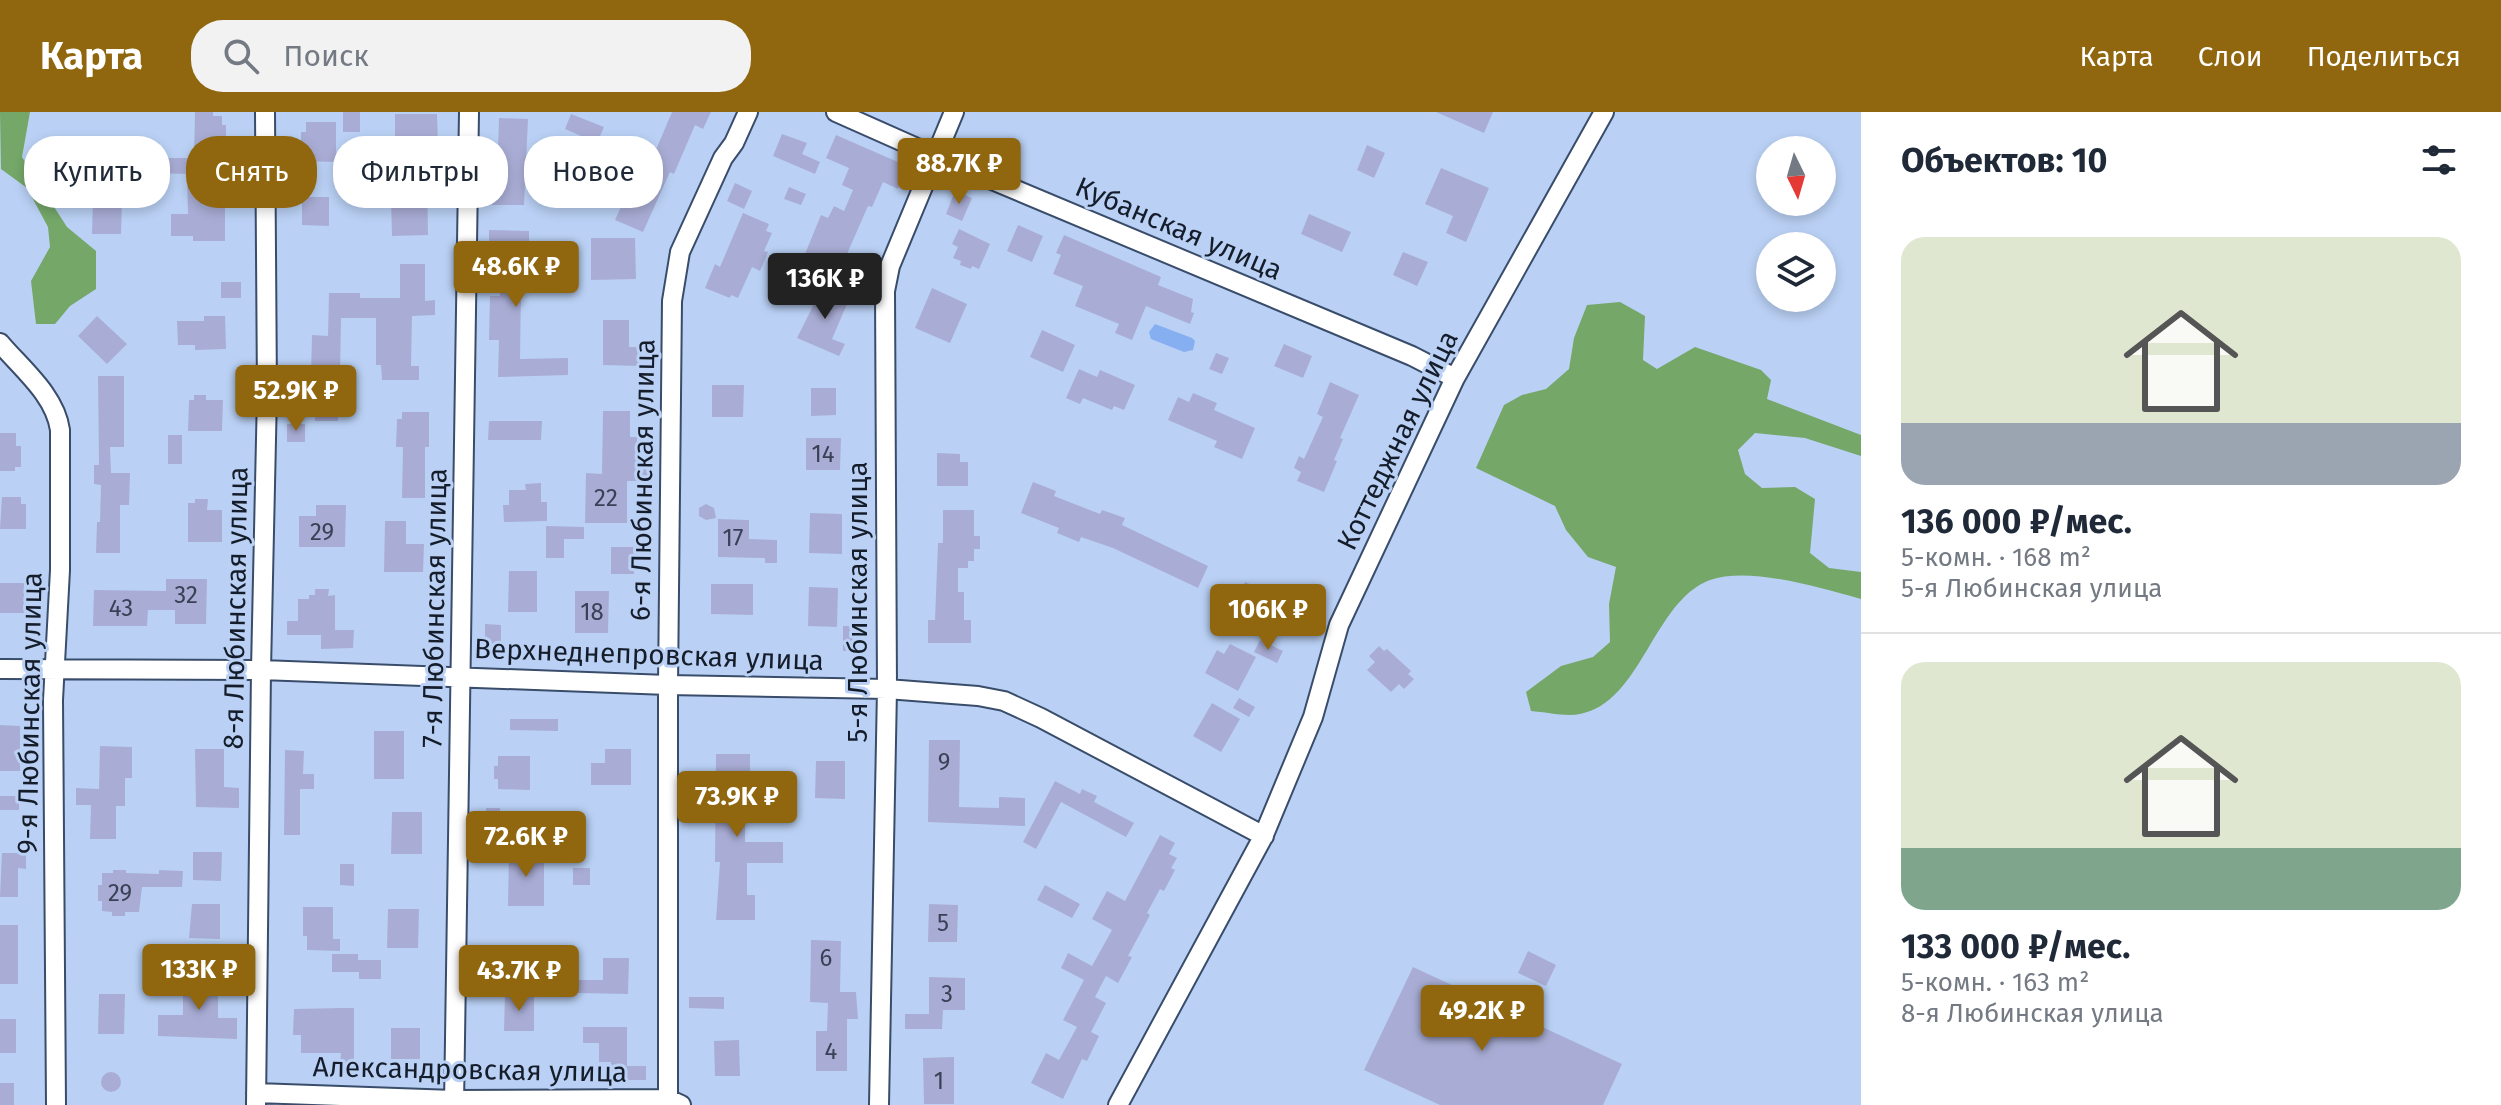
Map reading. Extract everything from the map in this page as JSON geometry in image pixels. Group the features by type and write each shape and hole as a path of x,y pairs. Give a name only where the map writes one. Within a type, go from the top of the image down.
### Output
{"street":[{"name":"8-я Любинская улица","path":"256,1099 267,393 265,112"},
{"name":"7-я Любинская улица","path":"454,1102 469,112"},
{"name":"6-я Любинская улица","path":"672,1103 668,685 674,278 687,235 748,112"},
{"name":"Кубанская улица","path":"836,112 1412,356 1455,378"},
{"name":"5-я Любинская улица","path":"879,1105 887,689 885,291 890,266 954,112"},
{"name":"Коттеджная улица","path":"1118,1105 1264,836 1313,717 1339,625 1455,378 1604,112"},
{"name":"9-я Любинская улица","path":"0,343 58,414 61,469 53,700 56,1105"},
{"name":"Верхнеднепровская улица","path":"0,669 261,670 952,693 1004,701 1079,736 1264,836"},
{"name":"Александровская улица","path":"256,1099 672,1103"}],"green space":[{"path":"0,112 30,112 22,157 24,186 1,169"},
{"path":"38,208 55,208 67,227 96,251 96,289 70,306 55,324 36,324 31,281 50,247 48,227"},
{"path":"1620,302 1645,316 1643,360 1657,369 1695,347 1761,370 1771,380 1767,399 1861,435 1861,456 1805,438 1755,433 1738,450 1745,474 1762,488 1795,487 1815,499 1810,553 1829,568 1861,572 1861,599 1765,577 1726,576 1710,580 1691,591 1674,608 1633,672 1601,706 1574,715 1531,711 1526,692 1561,666 1593,657 1610,642 1609,604 1616,567 1588,557 1566,530 1555,506 1476,468 1504,405 1522,395 1546,389 1569,369 1574,338 1587,305"}],"water":[{"path":"1155,324 1192,338 1195,341 1193,350 1184,352 1151,339 1149,332"}],"building":[{"path":"195,112 213,112 213,116 222,116 226,136 194,136"},
{"path":"343,112 360,112 360,132 343,132"},
{"path":"672,112 711,112 703,129 695,125 674,174 670,172 663,188 662,136"},
{"path":"1436,112 1493,112 1484,133"},
{"path":"395,114 437,114 438,136 395,136"},
{"path":"571,114 604,127 600,136 581,136 565,129"},
{"path":"499,118 528,119 527,136 524,136 524,205 508,205 508,136 498,136"},
{"path":"306,122 336,122 333,162 317,161 317,136 301,136 301,132 306,132"},
{"path":"782,134 807,143 802,154 820,162 815,174 773,156"},
{"path":"836,135 907,166 898,189 883,182 872,207 868,206 833,286 798,271 821,215 828,218 834,206 844,211 853,190 842,185 849,168 826,158"},
{"path":"1367,145 1385,153 1374,178 1357,170"},
{"path":"170,158 186,158 186,174 170,173"},
{"path":"1441,168 1489,188 1466,242 1446,233 1453,216 1425,204"},
{"path":"735,183 752,191 744,209 727,201"},
{"path":"789,187 806,194 801,205 784,199"},
{"path":"955,191 972,198 962,221 946,214"},
{"path":"317,197 329,197 329,226 302,225 302,208 317,208"},
{"path":"93,208 122,208 121,234 92,234"},
{"path":"188,208 225,208 225,241 193,241 193,236 171,236 171,214 188,214"},
{"path":"391,208 428,208 428,235 392,236"},
{"path":"620,208 654,208 643,232 615,220"},
{"path":"743,213 769,224 766,231 772,233 760,271 752,267 738,298 731,295 730,298 705,288 715,264 720,267"},
{"path":"1309,214 1351,232 1342,252 1301,234"},
{"path":"1018,225 1043,236 1032,262 1007,251"},
{"path":"959,229 990,244 979,269 960,265 961,261 953,258 958,247 952,244"},
{"path":"489,230 529,231 529,257 534,257 534,288 521,287 520,359 568,358 568,375 498,377 499,340 489,340 490,296 500,296 501,242 489,242"},
{"path":"1064,235 1161,277 1158,285 1193,299 1191,312 1194,313 1190,324 1146,306 1132,340 1115,333 1119,324 1075,306 1083,286 1053,274 1061,255 1056,253"},
{"path":"591,238 635,238 636,279 591,280"},
{"path":"1403,252 1428,262 1417,286 1393,275"},
{"path":"400,264 425,264 425,301 435,300 435,315 412,316 411,366 419,366 419,380 382,380 381,365 376,365 376,318 341,318 340,374 311,374 312,335 328,336 329,293 360,293 360,298 400,298"},
{"path":"221,282 241,282 241,298 221,298"},
{"path":"823,286 850,297 832,339 845,344 839,356 797,338"},
{"path":"932,288 967,304 950,343 915,328"},
{"path":"97,316 127,344 107,364 78,336"},
{"path":"204,316 225,316 226,349 195,350 195,345 178,345 177,321 204,321"},
{"path":"603,320 629,320 629,347 641,347 640,366 603,365"},
{"path":"1042,330 1075,345 1063,372 1030,357"},
{"path":"1284,344 1312,356 1303,378 1274,366"},
{"path":"1216,353 1229,358 1222,374 1209,369"},
{"path":"1079,369 1097,377 1100,370 1135,385 1124,410 1114,406 1112,410 1083,398 1080,404 1066,398"},
{"path":"98,376 124,376 124,447 110,447 111,473 130,473 129,505 120,505 120,553 96,553 101,485 94,484 94,465 99,465"},
{"path":"1330,382 1359,395 1340,438 1343,439 1334,460 1337,461 1324,492 1297,481 1301,472 1294,468 1299,456 1304,459 1323,417 1317,414"},
{"path":"712,385 744,385 743,417 712,417"},
{"path":"811,388 836,388 836,415 811,416"},
{"path":"1193,393 1217,403 1214,410 1255,428 1242,459 1214,447 1217,441 1168,420 1178,397 1189,402"},
{"path":"194,395 206,395 206,400 223,400 222,431 188,431 189,400 194,400"},
{"path":"315,399 338,399 338,421 315,421"},
{"path":"603,411 630,411 630,437 637,437 637,464 648,465 648,481 627,481 627,523 585,523 586,473 602,474"},
{"path":"402,412 429,412 425,498 402,498 403,447 396,447 397,419 402,419"},
{"path":"489,421 542,421 541,440 488,440"},
{"path":"287,424 305,424 305,442 287,442"},
{"path":"0,433 16,433 16,446 21,446 21,467 15,467 15,471 0,471"},
{"path":"168,435 182,435 182,464 168,464"},
{"path":"806,438 841,438 840,470 806,470"},
{"path":"937,453 960,454 960,462 968,462 968,486 937,486"},
{"path":"1033,482 1056,491 1054,496 1100,514 1102,510 1125,518 1122,525 1208,566 1198,588 1113,548 1081,537 1079,542 1057,533 1059,528 1021,513"},
{"path":"541,483 541,502 547,502 547,521 504,522 503,505 509,505 509,490 526,490 525,484"},
{"path":"2,497 21,497 21,504 26,504 26,529 0,529"},
{"path":"195,499 208,499 207,510 222,510 222,542 188,542 188,503 195,503"},
{"path":"706,504 714,508 716,518 706,520 699,516 699,508"},
{"path":"316,505 346,505 345,547 299,547 299,516 316,516"},
{"path":"943,510 974,510 974,536 980,536 980,549 974,549 974,561 968,561 968,568 958,568 958,592 964,592 964,620 971,620 971,643 928,643 928,620 935,620 938,543 943,543"},
{"path":"810,513 842,514 842,554 809,553"},
{"path":"718,519 749,520 749,539 777,540 777,563 765,563 765,558 718,557"},
{"path":"385,521 406,521 406,544 424,544 423,572 384,572"},
{"path":"546,526 584,527 584,539 564,539 564,558 546,558"},
{"path":"611,547 634,547 634,574 611,574"},
{"path":"509,571 537,571 537,612 508,612"},
{"path":"166,579 207,579 206,624 175,624 175,610 148,610 147,626 93,626 94,590 166,591"},
{"path":"1245,582 1265,591 1253,618 1233,609"},
{"path":"0,583 24,583 24,613 0,613"},
{"path":"711,584 753,584 753,615 711,614"},
{"path":"809,587 838,588 837,627 808,626"},
{"path":"315,589 329,589 328,596 335,595 335,630 354,630 353,648 321,649 321,635 287,635 287,621 298,621 298,599 309,599 309,595 315,595"},
{"path":"575,591 609,591 608,633 575,633"},
{"path":"485,624 501,625 501,648 485,648"},
{"path":"843,626 857,626 857,651 843,651"},
{"path":"1260,640 1283,651 1277,663 1254,652"},
{"path":"1230,644 1256,657 1238,691 1205,673 1217,650 1224,654"},
{"path":"1379,646 1384,651 1387,649 1411,671 1408,674 1414,679 1404,689 1399,684 1391,692 1367,670 1375,662 1369,656"},
{"path":"1239,698 1255,707 1249,717 1233,708"},
{"path":"1212,703 1240,719 1221,752 1193,736"},
{"path":"510,719 558,719 558,731 510,730"},
{"path":"0,725 20,726 20,771 0,771"},
{"path":"374,731 404,731 404,779 374,779"},
{"path":"929,740 960,740 959,807 999,808 999,797 1025,798 1025,826 928,822"},
{"path":"100,746 132,747 132,778 125,778 125,806 116,806 116,839 90,839 91,805 76,805 76,788 99,789"},
{"path":"195,749 224,749 224,787 239,788 239,808 196,807"},
{"path":"605,749 631,749 631,785 591,785 591,763 605,763"},
{"path":"285,750 304,751 303,774 314,774 314,789 300,789 300,835 284,835"},
{"path":"716,754 750,754 750,796 745,795 745,842 783,842 783,863 747,863 747,895 755,895 755,920 716,920 720,862 715,862"},
{"path":"498,756 530,756 530,790 498,789 494,766 498,766"},
{"path":"816,761 845,761 845,799 815,798"},
{"path":"1055,781 1080,794 1082,789 1097,796 1094,802 1134,823 1126,837 1061,802 1036,849 1023,842"},
{"path":"0,796 19,796 19,810 0,810"},
{"path":"486,808 500,808 500,832 486,832"},
{"path":"392,812 422,812 422,854 391,854"},
{"path":"1160,835 1175,843 1169,854 1177,858 1171,868 1175,870 1147,913 1150,915 1128,956 1132,957 1118,983 1106,976 1095,997 1106,1003 1091,1032 1099,1036 1087,1061 1082,1059 1063,1099 1031,1083 1046,1053 1059,1060 1077,1027 1063,1020 1084,980 1061,968 1068,953 1092,966 1112,930 1092,919 1107,891 1125,901"},
{"path":"509,851 544,851 544,906 508,906"},
{"path":"193,852 222,852 221,881 193,880"},
{"path":"2,853 26,853 26,869 18,868 18,897 0,897"},
{"path":"340,864 354,864 354,886 340,885"},
{"path":"573,868 590,868 590,885 573,885"},
{"path":"113,870 159,874 159,870 183,871 182,887 142,887 139,912 112,916 112,912 102,911 102,901 98,901 98,885 102,885 102,873 113,873"},
{"path":"1045,885 1080,904 1072,918 1037,900"},
{"path":"192,904 220,904 220,939 189,938"},
{"path":"929,904 958,905 957,942 928,942"},
{"path":"303,907 333,907 333,939 340,939 340,951 307,950 307,936 303,936"},
{"path":"388,909 419,909 418,948 387,948"},
{"path":"0,925 18,925 18,984 0,984"},
{"path":"811,940 841,941 840,992 856,992 858,1019 847,1019 847,1071 816,1071 816,1031 827,1031 828,1003 810,1002"},
{"path":"1528,951 1556,965 1546,986 1518,973"},
{"path":"332,954 358,954 358,960 381,960 381,979 359,979 359,972 332,972"},
{"path":"603,958 629,958 628,994 576,993 576,980 603,980"},
{"path":"1413,967 1622,1064 1603,1105 1440,1105 1364,1070"},
{"path":"189,969 214,970 214,977 218,978 218,1018 237,1018 237,1039 158,1036 158,1015 183,1015 183,989 189,989"},
{"path":"929,977 965,978 965,1010 943,1010 942,1029 905,1029 905,1014 929,1014"},
{"path":"99,994 125,994 124,1034 98,1034"},
{"path":"505,994 534,994 534,1031 504,1031"},
{"path":"689,997 724,997 724,1009 689,1008"},
{"path":"354,1008 354,1065 340,1064 341,1053 301,1053 301,1035 293,1035 294,1009"},
{"path":"0,1019 16,1019 16,1053 0,1053"},
{"path":"583,1027 627,1027 627,1066 646,1066 646,1080 611,1080 611,1062 599,1062 599,1043 583,1043"},
{"path":"391,1028 420,1028 420,1059 391,1059"},
{"path":"739,1040 740,1076 715,1076 714,1041"},
{"path":"954,1057 954,1104 924,1104 923,1058"},
{"path":"111,1072 118,1075 121,1082 118,1089 111,1092 104,1089 101,1082 104,1075"},
{"path":"0,1083 14,1083 14,1105 0,1105"}]}
